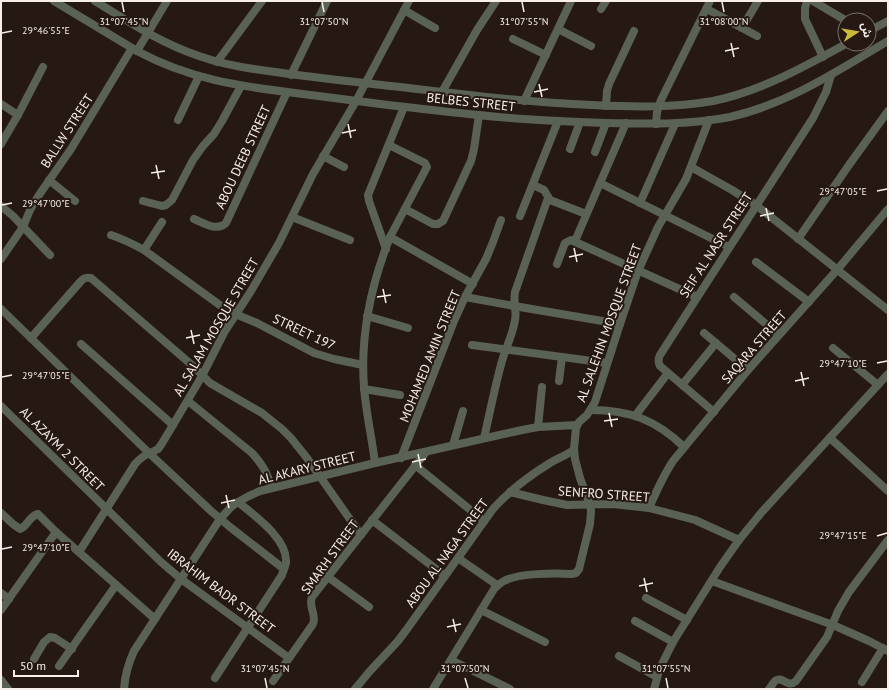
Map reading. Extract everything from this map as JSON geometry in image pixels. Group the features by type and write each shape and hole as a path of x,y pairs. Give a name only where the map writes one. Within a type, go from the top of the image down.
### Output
{"street":[{"name":"BELBES STREET","path":"54,1 135,50 166,65 199,76 241,86 356,101 479,116 558,121 675,124 742,114 790,97 812,86 888,41"},
{"name":"BELBES STREET","path":"95,1 148,34 181,50 217,62 242,68 290,75 442,92 606,106 677,106 696,104 732,96 779,79 837,49"},
{"name":"BALLW STREET","path":"1,259 23,227 34,202 71,149 135,50 148,34 167,1"},
{"path":"217,62 262,1"},
{"path":"290,75 327,1"},
{"name":"AL SALAM MOSQUE STREET","path":"79,552 135,464 149,453 154,452 161,445 188,401 221,339 279,243 309,182 356,101 409,1"},
{"path":"442,92 477,30 496,1"},
{"path":"524,100 571,1"},
{"path":"601,9 606,1"},
{"path":"742,28 758,1"},
{"path":"808,1 804,8 805,19 824,57"},
{"path":"813,1 837,15"},
{"path":"656,124 659,106 709,5 742,28 757,36"},
{"path":"404,10 435,28"},
{"path":"877,27 888,21"},
{"path":"558,29 591,46"},
{"path":"606,106 609,84 634,31"},
{"path":"513,39 546,55"},
{"path":"1,144 44,67"},
{"name":"SEIF AL NASR STREET","path":"714,412 660,366 658,363 658,358 813,118 826,92 831,75"},
{"path":"178,120 199,76"},
{"path":"143,201 162,206 172,200 193,160 218,128 241,86"},
{"name":"ABOU DEEB STREET","path":"194,219 214,227 221,227 226,222 287,92"},
{"path":"1,104 18,115"},
{"path":"386,249 368,195 404,107"},
{"path":"798,239 888,111"},
{"path":"405,209 433,224 438,224 443,221 471,161 479,116"},
{"name":"AL SALEHIN MOSQUE STREET","path":"577,425 587,416 595,402 638,271 651,241 681,190 709,120"},
{"path":"520,216 558,121"},
{"path":"570,149 580,122"},
{"path":"595,152 606,123"},
{"path":"575,242 626,123"},
{"path":"640,203 675,124"},
{"path":"376,463 364,389 363,365 367,316 371,296 390,237 427,168 425,162 389,145"},
{"path":"323,156 344,167"},
{"path":"691,168 756,205 888,310"},
{"path":"49,180 75,202"},
{"path":"600,183 729,247"},
{"path":"533,185 544,190 548,198 586,214"},
{"path":"484,438 502,364 515,319 515,292 548,198"},
{"path":"1,206 13,216 50,255"},
{"name":"SAQARA STREET","path":"649,508 664,476 684,447 748,370 837,270 888,209"},
{"path":"292,217 350,240"},
{"name":"MOHAMED AMIN STREET","path":"402,458 454,322 465,297 488,255 501,220"},
{"path":"144,250 162,222"},
{"name":"STREET 197","path":"111,235 144,250 220,306 236,315 256,323 314,353 363,365"},
{"path":"390,237 473,284"},
{"path":"556,264 566,243 572,240 697,297"},
{"path":"756,262 809,302"},
{"path":"31,338 81,281 87,277 91,278 193,366 215,387 262,413 277,424 299,447 361,535"},
{"path":"465,297 620,324"},
{"path":"734,297 779,335"},
{"path":"1,309 149,453 220,519 284,568"},
{"path":"367,316 408,328"},
{"path":"704,333 748,370"},
{"path":"682,385 716,343"},
{"path":"81,344 173,425"},
{"path":"472,346 607,364"},
{"path":"833,348 878,385"},
{"path":"558,381 562,357"},
{"path":"635,416 668,373"},
{"path":"654,689 664,659 673,642 739,540 761,513 888,374"},
{"path":"538,428 542,387"},
{"path":"364,389 400,395"},
{"path":"188,401 252,453 268,475 272,488"},
{"name":"AL AZAYM 2 STREET","path":"1,406 106,509"},
{"path":"591,410 620,412 648,421 661,428 684,447"},
{"path":"453,446 463,412"},
{"path":"434,689 497,585 509,579 550,574 572,574 579,569 590,524 591,510 575,459 575,432 577,425"},
{"name":"AL AKARY STREET","path":"124,689 125,675 134,651 220,519 238,502 260,491 484,438 538,428 577,425"},
{"path":"830,438 888,492"},
{"name":"ABOU AL NAGA STREET","path":"356,689 370,671 398,641 493,509 510,492 544,467 574,449"},
{"name":"SMARH STREET","path":"273,681 313,624 314,618 310,600 426,452"},
{"path":"415,465 484,521"},
{"name":"SENFRO STREET","path":"510,492 567,505 613,504 649,508 695,520 739,540"},
{"path":"215,678 282,575 286,562 285,553 277,537 238,502"},
{"name":"IBRAHIM BADR STREET","path":"106,509 161,562 181,579 289,658"},
{"path":"1,513 20,529 24,527 33,516 38,514 56,532 155,619"},
{"path":"372,520 445,576"},
{"path":"1,610 56,532"},
{"path":"791,684 796,681 827,637 838,611 849,592 888,540"},
{"path":"458,558 497,585"},
{"path":"328,577 369,607"},
{"path":"712,581 832,625 869,641 885,650 862,682"},
{"path":"60,666 116,584"},
{"path":"1,593 9,599"},
{"path":"646,598 687,620"},
{"path":"482,610 545,642"},
{"path":"635,621 673,642"},
{"path":"34,659 44,642 50,637 55,638 72,649"},
{"path":"619,656 657,677"},
{"path":"451,660 510,689"},
{"path":"769,689 774,682 779,679 798,689"},
{"path":"1,680 8,689"}]}
